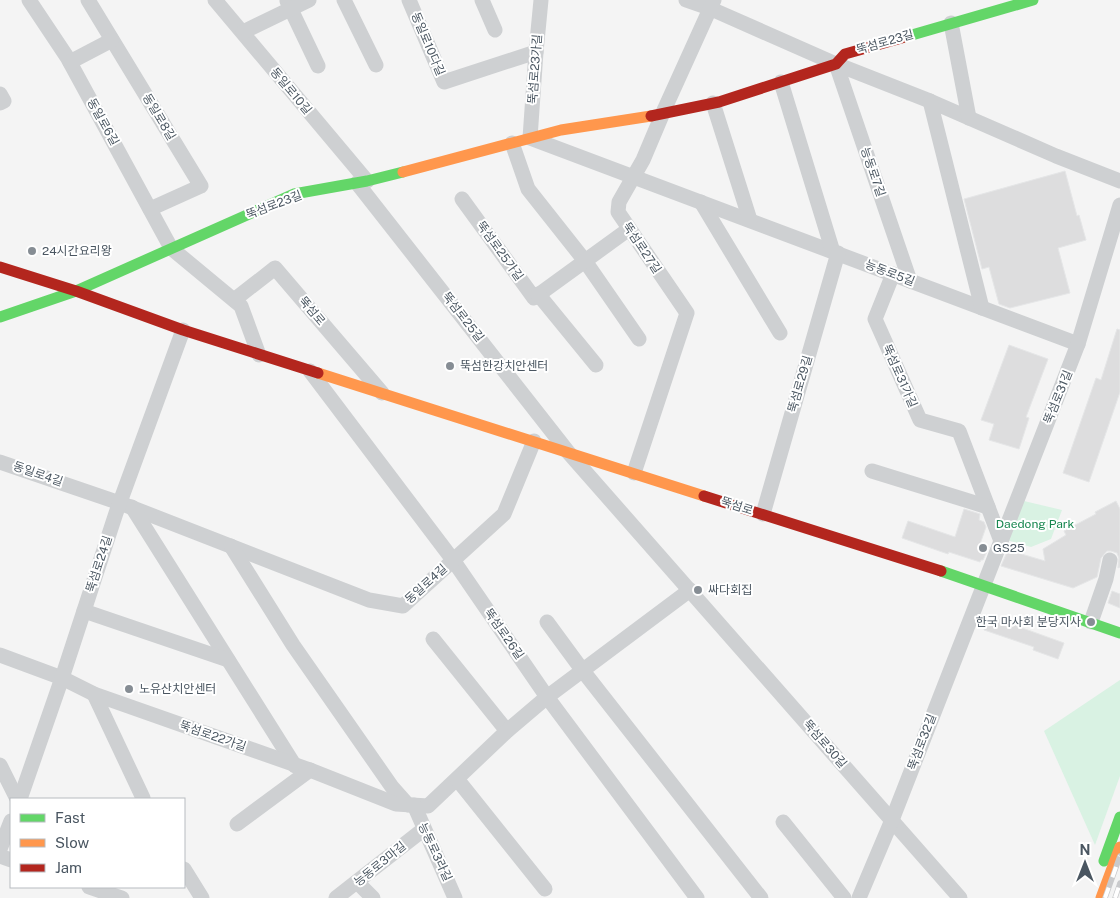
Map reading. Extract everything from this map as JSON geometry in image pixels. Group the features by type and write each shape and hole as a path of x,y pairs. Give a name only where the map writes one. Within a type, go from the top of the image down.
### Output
{"main road":[{"name":"뚝섬로23길","path":"76,291 294,194 362,182 561,130 662,114 713,103 836,64 845,54 1033,0"},
{"name":"뚝섬로","path":"0,267 76,291 259,355 634,472 983,585 1120,633"},
{"path":"0,317 76,291"},
{"path":"1090,898 1120,817"},
{"path":"1101,898 1120,847"},
{"path":"1112,898 1120,877"}],"street":[{"name":"동일로6길","path":"29,0 70,62 171,248"},
{"name":"동일로8길","path":"88,0 201,186 150,209"},
{"name":"동일로10길","path":"215,0 243,32 362,182"},
{"path":"243,32 289,4 309,0"},
{"path":"344,0 376,65"},
{"name":"동일로10다길","path":"409,0 444,82 536,52"},
{"path":"482,0 495,30"},
{"name":"뚝섬로23가길","path":"530,138 541,0"},
{"path":"686,0 712,4 836,64 930,101 1056,156 1120,181"},
{"path":"289,4 318,66"},
{"name":"뚝섬로27길","path":"634,472 687,313 618,212 619,202 643,160 712,4"},
{"path":"951,23 969,118"},
{"path":"70,62 112,40"},
{"name":"능동로7길","path":"836,64 910,281"},
{"path":"781,82 835,252"},
{"path":"0,94 4,101 0,103"},
{"path":"930,101 982,308"},
{"path":"713,103 750,220"},
{"name":"능동로5길","path":"530,138 1078,344"},
{"path":"512,143 528,188 584,261 639,339"},
{"name":"뚝섬로25길","path":"362,182 568,452"},
{"name":"뚝섬로25가길","path":"462,199 534,298 538,294 596,365"},
{"path":"701,202 780,333"},
{"name":"뚝섬로31길","path":"983,585 1078,344 1120,205"},
{"path":"538,294 629,229"},
{"path":"171,248 241,306 259,355"},
{"name":"뚝섬로29길","path":"763,514 835,252"},
{"name":"뚝섬로","path":"234,300 275,268 382,394"},
{"name":"뚝섬로31가길","path":"893,274 875,320 920,420 959,431 1001,541"},
{"name":"뚝섬로24길","path":"18,798 84,611 126,505 183,330"},
{"name":"뚝섬로26길","path":"310,371 453,560 547,697 697,898"},
{"name":"동일로4길","path":"0,462 126,505 369,600 403,606 504,514 534,441"},
{"name":"뚝섬로30길","path":"568,452 960,898"},
{"path":"872,471 988,507"},
{"path":"126,505 228,660 303,768 237,824"},
{"path":"231,546 293,645 392,787 417,805 457,779 507,731 547,697 690,590"},
{"path":"1091,622 1106,579 1110,560"},
{"name":"뚝섬로32길","path":"859,898 892,820 983,585"},
{"path":"84,611 228,660"},
{"path":"547,622 761,898"},
{"path":"433,639 507,731"},
{"name":"뚝섬로22가길","path":"0,655 62,678 94,694 303,768 396,804 417,805"},
{"path":"94,694 143,798"},
{"name":"뚝섬로24길","path":"0,765 17,798"},
{"path":"457,779 544,889"},
{"name":"능동로3라길","path":"417,805 424,829 447,876 455,898"},
{"path":"784,822 844,898"},
{"path":"0,849 10,824"},
{"name":"능동로3마길","path":"336,898 424,829"},
{"path":"185,871 202,898"},
{"path":"357,882 373,898"},
{"path":"92,888 122,898"}],"green space":[{"name":"Daedong Park","path":"1024,501 1062,510 1051,539 1031,547 1007,540"},
{"path":"1120,680 1120,776 1095,845 1044,731"}],"building":[{"path":"1065,171 1077,216 1079,215 1086,240 1058,248 1070,293 1010,308 999,304 989,267 982,269 964,199"},
{"path":"1117,329 1120,330 1120,392 1089,482 1063,473 1096,378 1101,380"},
{"path":"1009,345 1048,359 1026,417 1029,418 1019,449 989,440 994,424 981,420"},
{"path":"1116,501 1120,509 1120,567 1118,568 1119,558 1117,553 1107,551 1101,558 1097,577 1073,588 1001,566 1008,550 1045,561 1043,549 1066,535 1064,531"},
{"path":"964,509 980,514 979,520 984,522 986,527 980,544 989,547 983,560 980,562 949,552 948,554 902,538 908,521 955,537"},
{"path":"1112,591 1120,594 1120,608 1108,603"},
{"path":"989,616 1064,643 1058,659 1033,650 1034,647 984,630"}],"railway":[{"path":"1105,898 1120,856"},
{"path":"1115,898 1120,883"}],"traffic: fast":[{"path":"905,37 1033,0"},
{"path":"0,317 76,291 294,194 367,181 403,172"},
{"path":"941,571 1120,633"},
{"path":"1104,861 1120,817"}],"traffic: slow":[{"path":"403,172 561,130 651,116"},
{"path":"318,373 704,496"},
{"path":"1101,898 1120,847"}],"traffic: jam":[{"path":"651,116 719,102 836,64 845,54 905,37"},
{"path":"0,267 76,291 183,330 318,373"},
{"path":"704,496 941,571"}],"place":[{"name":"24시간요리왕","path":"32,251"},
{"name":"뚝섬한강치안센터","path":"450,366"},
{"name":"GS25","path":"983,548"},
{"name":"싸다회집","path":"698,590"},
{"name":"한국 마사회 분당지사","path":"1091,622"},
{"name":"노유산치안센터","path":"129,689"}]}
